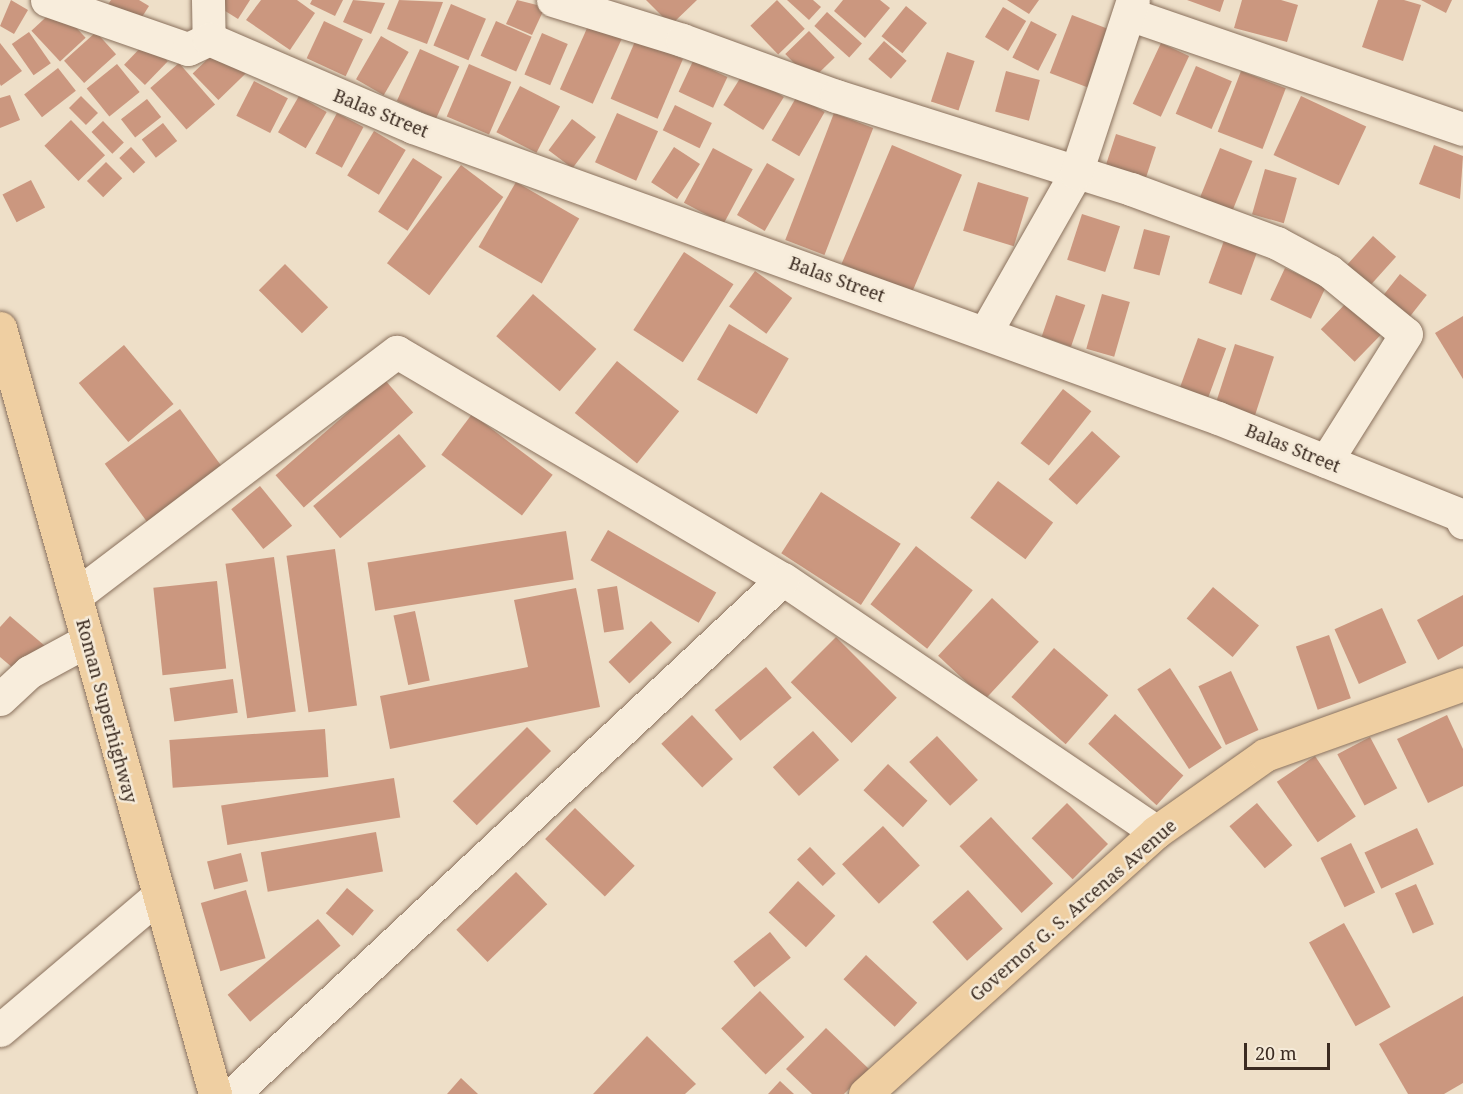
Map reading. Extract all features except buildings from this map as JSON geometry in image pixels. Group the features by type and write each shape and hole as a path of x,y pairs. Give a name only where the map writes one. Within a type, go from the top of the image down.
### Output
{"main road":[{"name":"Roman Superhighway","path":"0,328 215,1094"},
{"name":"Governor G. S. Arcenas Avenue","path":"865,1094 1156,832 1265,755 1463,684"}],"street":[{"path":"46,0 188,49 209,39 208,0"},
{"path":"553,0 1076,173 1131,189 1277,243 1329,272 1406,334 1326,461"},
{"path":"985,333 1076,173 1131,7 1463,129"},
{"name":"Balas Street","path":"209,39 412,127 985,333 1326,461 1462,517"},
{"path":"75,596 396,352 783,579 1156,832"},
{"path":"233,1094 783,579"},
{"path":"0,699 30,672 88,640"},
{"path":"0,1030 158,897"}]}
